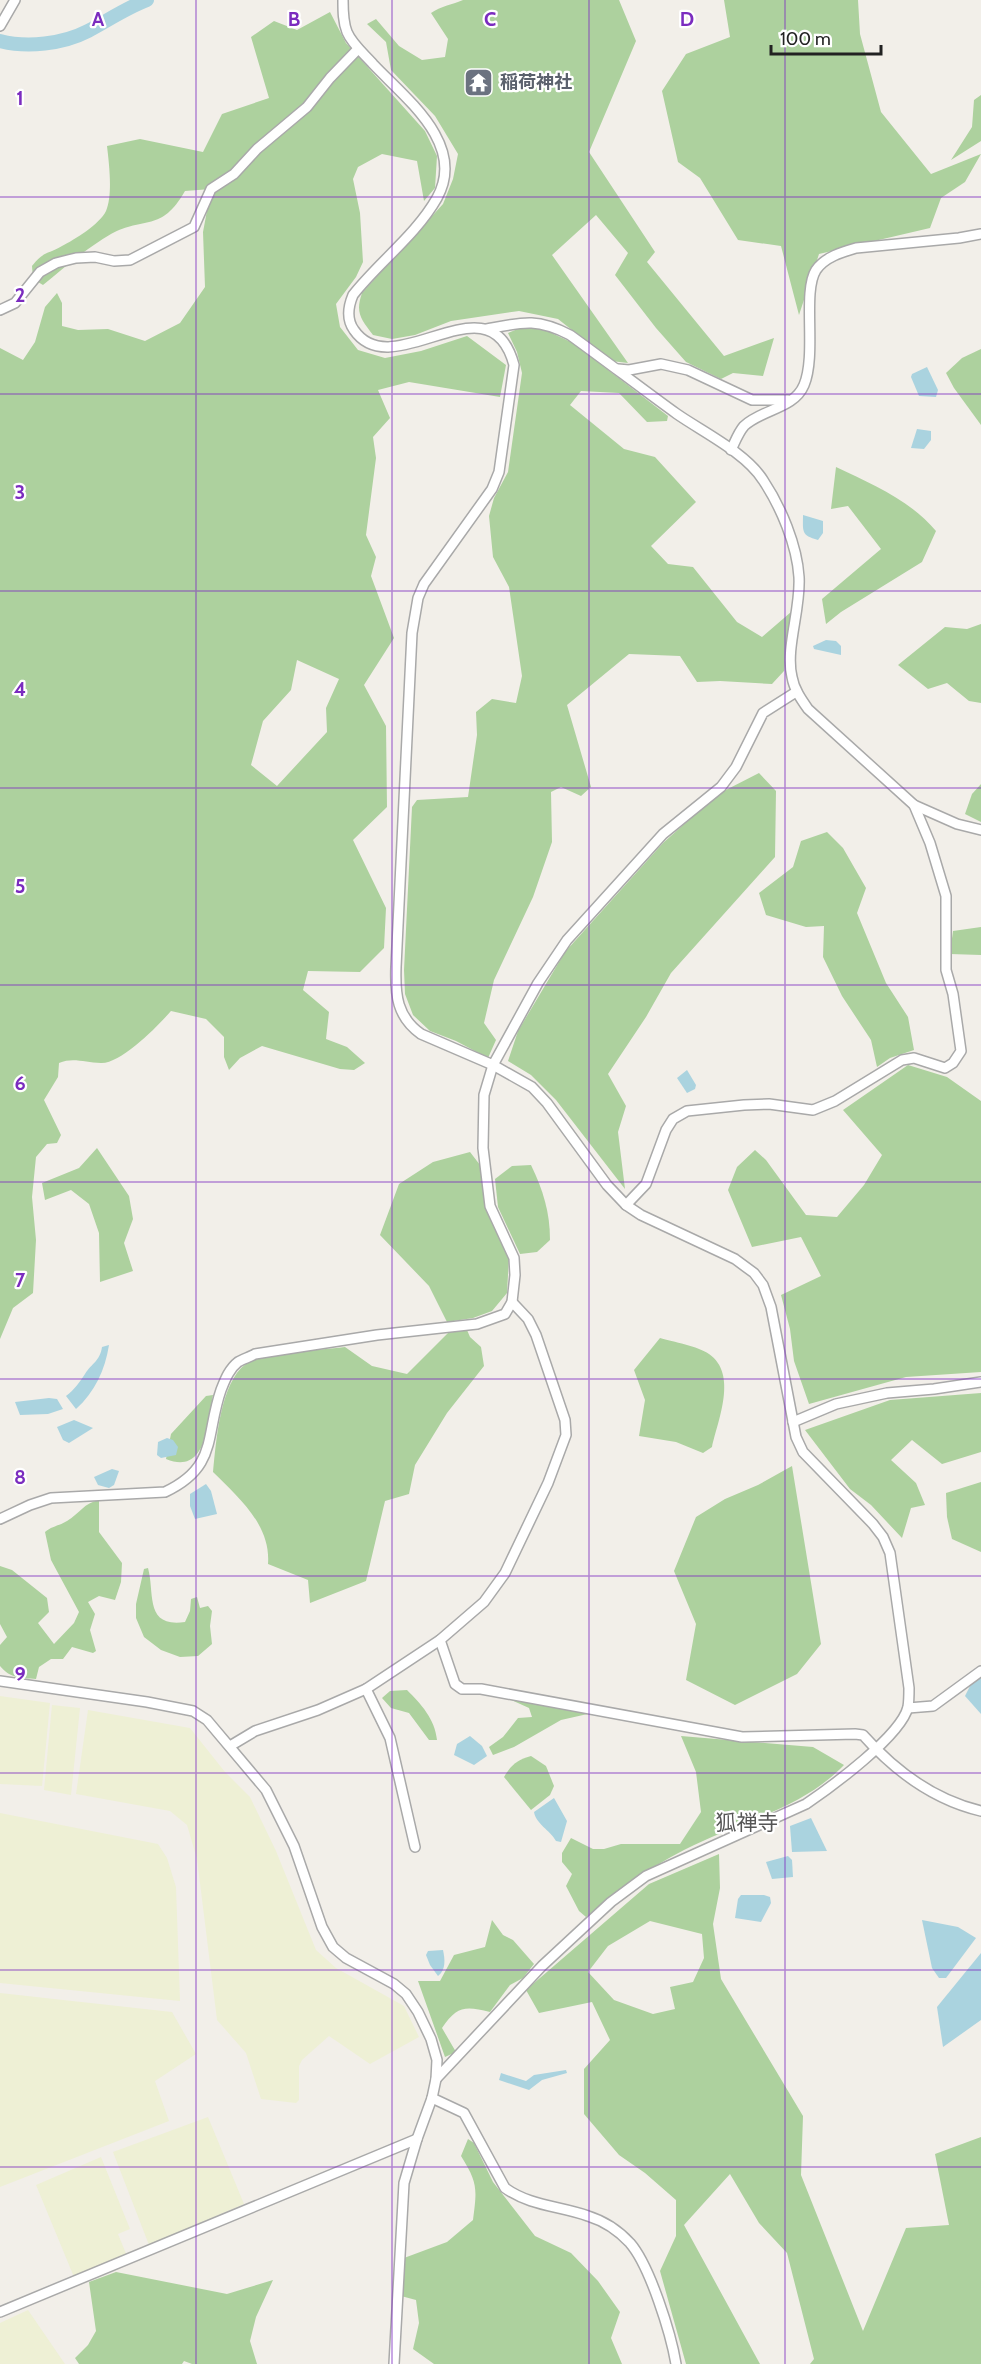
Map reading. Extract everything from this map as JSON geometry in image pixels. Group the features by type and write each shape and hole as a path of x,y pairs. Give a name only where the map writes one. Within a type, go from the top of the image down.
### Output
{"street":[{"path":"0,26 15,0"},
{"path":"343,0 343,16 347,33 358,49 425,117 442,148 445,166 438,196 425,216 353,295 348,306 353,329 363,340 377,347 394,346 473,327 487,329 534,322 553,326 570,335 731,450 763,478 794,548 799,572 800,595 791,675 796,692 808,709 915,805 957,824 981,830"},
{"path":"0,310 15,303 40,272 56,263 76,258 95,257 114,261 130,260 194,227 211,189 234,174 257,149 307,107 330,78 358,49"},
{"path":"731,450 745,425 794,399 803,388 808,374 811,287 815,271 825,261 841,252 856,248 981,234"},
{"path":"436,2079 542,1966 611,1902 646,1876 806,1804 827,1790 891,1735 908,1708 909,1675 890,1552 883,1537 873,1524 803,1452 796,1437 771,1307 763,1285 754,1273 735,1259 641,1215 626,1205 532,1087 493,1065 420,1034 411,1027 399,1008 395,989 412,633 418,598 424,584 492,489 499,471 514,365 510,351 502,339 487,329"},
{"path":"616,368 629,370 661,364 687,370 752,400 794,399"},
{"path":"0,1519 51,1498 165,1492 185,1481 202,1463 207,1451 217,1401 226,1376 238,1362 255,1354 376,1335 477,1324 505,1314 512,1302 514,1258 490,1206 484,1159 484,1095 493,1065 538,983 567,940 663,834 721,787 736,767 763,713 796,692"},
{"path":"626,1205 646,1184 666,1130 674,1119 687,1111 769,1104 813,1110 835,1101 902,1060 914,1058 945,1068 953,1064 961,1051 953,994 946,970 946,896 930,843 915,805"},
{"path":"230,1746 255,1731 318,1710 366,1689 440,1640 484,1602 505,1573 548,1483 566,1435 565,1420 536,1335 528,1319 512,1302"},
{"path":"793,1422 836,1404 887,1393 981,1382"},
{"path":"440,1640 455,1684 462,1689 481,1689 742,1737 863,1735 875,1749 905,1775 964,1808 981,1811"},
{"path":"908,1708 933,1706 981,1671"},
{"path":"0,1681 147,1702 193,1711 207,1720 266,1790 294,1846 322,1927 333,1947 346,1958 394,1984 406,1994 418,2012 431,2039 436,2060 436,2079 404,2183 394,2364"},
{"path":"366,1689 390,1738 415,1847"},
{"path":"432,2098 464,2113 505,2188 516,2196 586,2215 607,2224 632,2245 664,2319 676,2364"},
{"path":"0,2312 417,2139"}],"green space":[{"path":"463,0 619,0 636,41 589,152 655,252 647,262 724,356 774,338 763,376 733,373 721,379 686,362 615,275 628,253 596,215 552,255 628,363 611,361 558,319 519,311 451,321 415,335 392,339 373,335 360,316 359,306 362,293 443,204 453,179 458,154 435,116 391,70 386,42 367,24 376,19 399,46 422,60 445,57 448,39 431,13"},
{"path":"724,0 858,0 860,34 881,112 931,174 981,154 965,182 941,198 930,228 819,254 799,315 781,246 738,240 700,178 678,162 662,91 686,54 730,37"},
{"path":"330,12 346,43 425,131 437,156 435,188 424,201 417,161 382,154 358,167 353,179 360,213 363,262 356,277 336,304 340,327 358,350 385,358 421,351 467,336 506,365 500,397 409,382 378,390 390,418 373,437 376,458 366,535 376,557 371,576 394,638 364,685 386,726 387,807 353,840 386,908 384,948 360,972 308,971 303,990 329,1012 326,1039 347,1047 365,1063 354,1070 340,1069 262,1046 240,1058 229,1070 224,1057 224,1037 206,1019 171,1011 139,1043 109,1062 75,1060 59,1063 58,1077 44,1100 61,1135 57,1143 47,1144 36,1157 32,1197 36,1240 33,1293 13,1308 0,1339 0,348 23,360 35,342 45,307 57,293 62,303 62,326 78,330 108,329 145,341 180,323 205,287 203,232 211,189 185,191 168,213 151,222 111,234 43,285 33,279 32,266 43,255 86,231 103,216 108,204 110,188 107,146 140,139 203,152 222,114 269,98 251,37 274,21 297,30","holes":["297,660 339,679 326,708 327,732 277,786 251,765 263,721 291,690"]},
{"path":"981,95 981,141 951,160 972,127 974,100"},
{"path":"520,328 543,329 573,343 668,416 667,421 647,422 619,393 581,391 570,405 624,449 655,457 696,502 651,546 668,564 693,567 737,622 762,637 791,612 784,671 772,684 697,682 680,656 629,654 567,705 591,787 581,796 561,787 551,792 552,842 533,897 494,980 484,1023 496,1040 488,1058 456,1041 430,1031 413,1015 405,994 404,970 412,807 417,800 468,797 477,735 476,712 492,699 516,703 522,676 509,587 493,557 489,516 494,498 508,472 522,373 517,352 508,333"},
{"path":"981,349 981,425 946,373 962,358"},
{"path":"836,467 902,502 926,520 936,531 922,562 841,612 826,624 822,599 881,549 848,506 831,509"},
{"path":"981,624 981,703 969,701 947,683 928,689 898,665 945,627 967,629"},
{"path":"759,773 776,791 775,857 671,973 646,1017 608,1074 626,1106 618,1132 625,1189 556,1100 531,1075 508,1061 518,1031 565,952 663,843 718,794"},
{"path":"981,784 981,822 965,814 972,794"},
{"path":"827,832 843,848 866,888 857,913 886,983 908,1017 914,1050 890,1058 877,1067 871,1040 842,996 823,957 824,926 806,927 766,915 759,893 793,867 801,841"},
{"path":"981,927 981,955 950,954 953,931"},
{"path":"908,1065 947,1077 981,1101 981,1372 906,1377 809,1404 794,1361 790,1329 781,1295 821,1276 801,1237 752,1247 728,1190 737,1167 755,1150 766,1160 806,1215 837,1217 864,1185 882,1155 843,1110"},
{"path":"97,1148 129,1196 133,1219 124,1243 133,1271 100,1282 99,1233 89,1204 71,1190 45,1200 42,1183 79,1168"},
{"path":"470,1152 480,1165 485,1208 509,1257 507,1293 492,1311 473,1318 447,1322 429,1286 380,1235 399,1184 433,1162"},
{"path":"531,1165 545,1201 550,1240 537,1252 520,1254 498,1207 495,1179 512,1166"},
{"path":"467,1330 470,1337 481,1347 484,1366 447,1413 415,1465 409,1494 385,1501 366,1581 310,1603 308,1580 268,1564 268,1550 259,1525 243,1502 213,1472 221,1414 230,1384 246,1364 254,1360 279,1354 345,1347 372,1366 407,1374 449,1332"},
{"path":"660,1338 704,1351 718,1363 723,1373 724,1398 712,1447 703,1453 676,1442 639,1436 645,1400 634,1370"},
{"path":"981,1393 981,1452 942,1464 912,1440 891,1460 916,1483 925,1505 911,1508 902,1538 871,1505 850,1489 805,1430 890,1400"},
{"path":"213,1395 207,1432 198,1453 190,1460 180,1462 166,1459 171,1434 206,1396"},
{"path":"792,1466 821,1644 797,1674 735,1705 686,1680 696,1624 674,1571 696,1517 725,1499 758,1485"},
{"path":"981,1482 981,1552 952,1539 947,1517 946,1493"},
{"path":"99,1500 99,1532 122,1563 121,1582 115,1600 99,1596 88,1602 95,1614 90,1630 96,1651 93,1653 72,1647 63,1659 51,1659 39,1667 36,1679 12,1676 0,1666 0,1645 7,1637 0,1624 0,1566 12,1570 47,1598 49,1612 38,1623 54,1644 74,1623 79,1612 51,1560 45,1532 67,1521 90,1503"},
{"path":"148,1568 154,1607 163,1620 185,1622 190,1611 191,1599 197,1597 200,1608 208,1606 212,1611 210,1626 212,1644 198,1656 180,1657 161,1650 144,1637 136,1618 136,1604 144,1569"},
{"path":"407,1690 422,1706 430,1719 437,1740 429,1740 409,1713 391,1708 382,1698 390,1691"},
{"path":"0,1696 50,1703 42,1786 0,1784"},
{"path":"505,1697 592,1713 561,1720 514,1747 493,1755 489,1747 503,1737 518,1718 532,1717 529,1708"},
{"path":"52,1705 80,1708 71,1795 44,1790"},
{"path":"88,1710 190,1728 225,1772 250,1797 276,1851 316,1950 336,1968 404,2006 419,2037 370,2064 329,2036 302,2060 299,2066 299,2100 296,2103 261,2099 246,2053 217,2020 197,1859 187,1825 170,1811 76,1794"},
{"path":"681,1736 813,1747 844,1765 827,1780 789,1804 705,1840 658,1865 621,1889 586,1917 579,1911 566,1886 572,1874 562,1862 562,1853 571,1838 593,1849 604,1849 621,1844 680,1844 701,1812 696,1772"},
{"path":"531,1756 546,1766 554,1786 550,1795 531,1810 504,1777 515,1764"},
{"path":"0,1813 158,1844 167,1858 176,1887 180,2001 0,1983"},
{"path":"719,1854 720,1888 713,1924 721,1979 803,2116 801,2175 863,2331 906,2228 949,2225 935,2154 981,2137 981,2364 810,2364 814,2359 787,2253 759,2223 730,2174 684,2225 760,2364 686,2364 660,2271 676,2236 676,2200 645,2173 619,2155 584,2114 584,2069 610,2040 592,2002 539,2013 526,1990 649,1884","holes":["650,1921 702,1934 704,1958 693,1982 670,1987 675,2009 653,2014 614,2000 588,1972 608,1946"]},
{"path":"492,1920 503,1935 513,1940 534,1964 523,1978 510,1985 490,2012 462,2009 452,2015 442,2028 456,2052 445,2057 418,1981 440,1981 454,1955 485,1947"},
{"path":"0,1993 172,2012 196,2054 155,2081 169,2121 0,2187"},
{"path":"208,2117 244,2204 149,2245 113,2152"},
{"path":"468,2139 474,2143 493,2182 535,2236 571,2253 598,2281 620,2312 611,2338 622,2364 434,2364 413,2349 419,2323 416,2300 401,2296 404,2258 447,2242 473,2220 475,2186 471,2173 461,2156"},
{"path":"101,2157 130,2229 118,2234 127,2256 74,2277 36,2185"},
{"path":"116,2272 227,2294 273,2280 256,2317 250,2341 257,2364 192,2364 184,2361 182,2364 79,2364 75,2358 88,2345 96,2331 89,2282"},
{"path":"28,2310 65,2364 0,2364 0,2323"}],"water":[{"path":"927,367 938,390 936,397 919,396 911,377 912,374"},
{"path":"917,429 931,431 931,440 924,449 911,448"},
{"path":"803,515 823,521 823,533 818,540 804,532"},
{"path":"826,640 836,641 841,646 841,655 814,649 813,646"},
{"path":"687,1070 696,1085 695,1089 687,1093 677,1078"},
{"path":"109,1345 98,1380 89,1395 76,1409 66,1396 98,1359 102,1347"},
{"path":"57,1399 63,1409 48,1414 20,1415 15,1402"},
{"path":"74,1420 93,1428 69,1443 63,1440 57,1427"},
{"path":"167,1438 173,1440 178,1447 176,1455 161,1458 157,1455 158,1442"},
{"path":"112,1469 119,1471 114,1485 109,1488 98,1485 94,1477"},
{"path":"206,1484 211,1491 217,1514 195,1519 190,1506 190,1494"},
{"path":"981,1678 981,1714 965,1696 971,1684"},
{"path":"470,1736 482,1746 487,1756 474,1765 454,1755 457,1744"},
{"path":"554,1798 567,1821 561,1842 556,1841 540,1824 534,1812"},
{"path":"811,1818 827,1851 792,1852 790,1826"},
{"path":"788,1856 792,1860 793,1877 772,1879 766,1862"},
{"path":"741,1895 770,1897 771,1903 761,1922 735,1918 738,1899"},
{"path":"922,1920 958,1927 976,1938 946,1978 939,1978 932,1968"},
{"path":"443,1950 444,1968 438,1976 426,1955 428,1951"},
{"path":"981,1953 981,2020 943,2047 937,2007"},
{"path":"566,2070 567,2073 542,2080 529,2090 499,2080 501,2073 526,2081 534,2075"}],"waterway":[{"path":"0,41 33,44 68,39 147,0"}],"place":[{"name":"稲荷神社","path":"479,82"}],"district":[{"name":"狐禅寺","path":"747,1822"}]}
